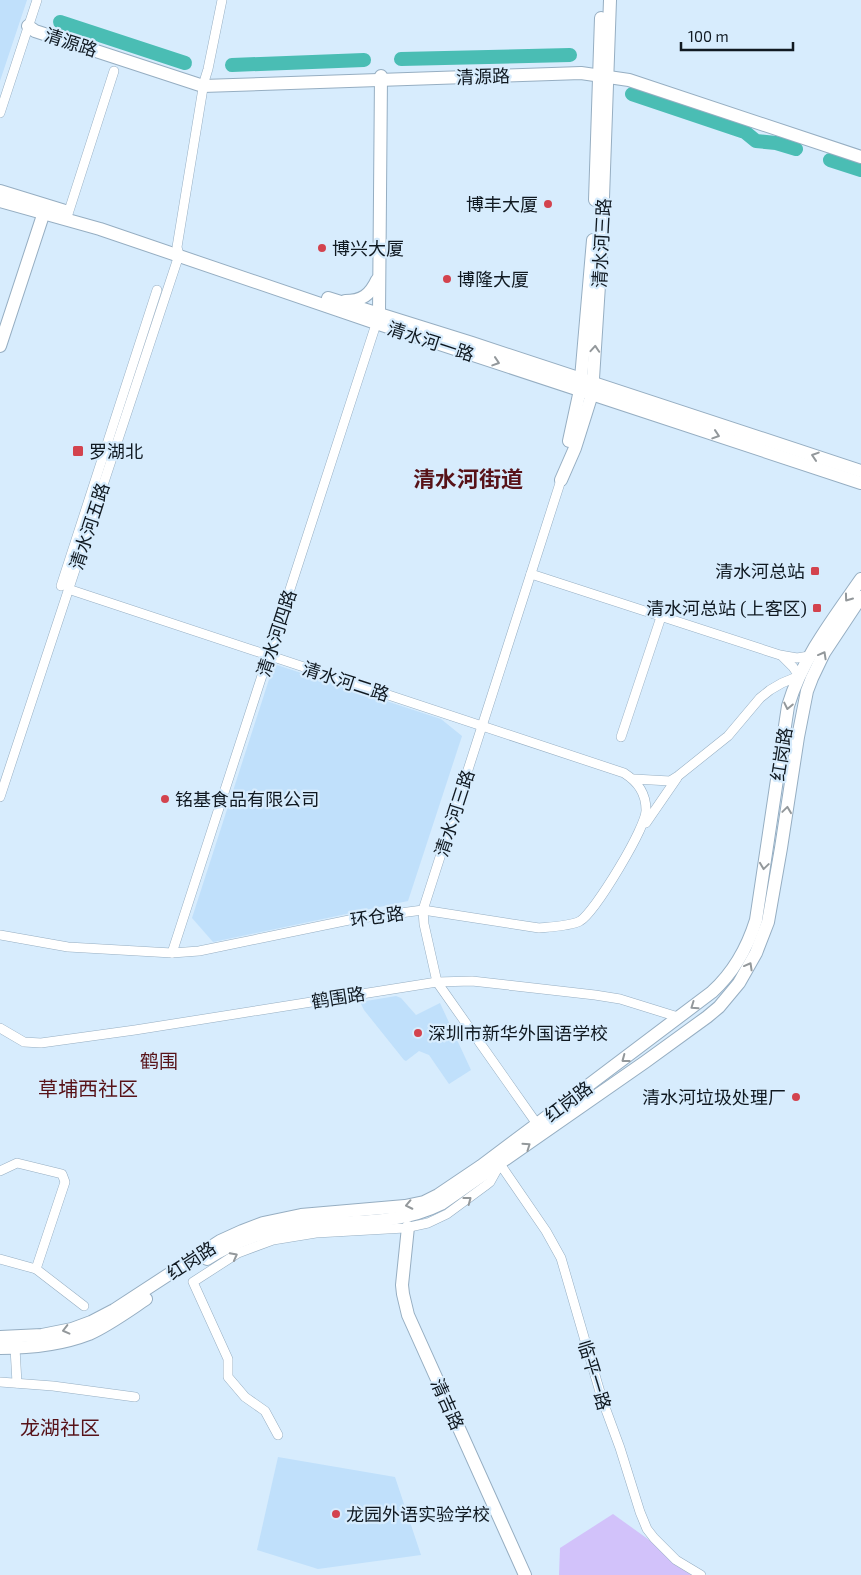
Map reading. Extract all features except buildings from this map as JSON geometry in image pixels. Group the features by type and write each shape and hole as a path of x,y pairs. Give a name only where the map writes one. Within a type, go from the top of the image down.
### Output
{"street":[{"path":"0,113 37,0"},
{"name":"清水河五路","path":"0,797 65,587 178,251 204,84 222,0"},
{"name":"清水河三路","path":"537,1124 437,982 424,924 423,910 561,480 575,448 586,387 601,254 603,74 601,0"},
{"name":"清水河三路","path":"603,74 610,0"},
{"name":"清源路","path":"28,26 35,31 204,84 582,68 629,80 861,158"},
{"path":"67,216 114,71"},
{"name":"清源路","path":"603,74 630,76 861,153"},
{"path":"378,318 381,78"},
{"name":"清水河一路","path":"0,191 100,228 336,300 378,318"},
{"name":"清水河一路","path":"0,201 45,209"},
{"path":"0,346 45,209"},
{"name":"清水河一路","path":"178,251 586,387 861,483"},
{"path":"336,300 362,299 370,293 377,281 379,272"},
{"path":"65,587 157,290"},
{"name":"清水河四路","path":"172,953 378,318"},
{"name":"清水河一路","path":"586,387 861,471"},
{"path":"531,574 780,655 797,658 809,656"},
{"name":"红岗路","path":"0,1337 42,1335 72,1329 90,1322 114,1310 220,1241 263,1223 301,1215 396,1208 424,1202 451,1187 712,992 730,974 746,949 753,931 758,910 788,706 809,656 834,616 861,579"},
{"name":"清水河二路","path":"65,587 624,773 634,779"},
{"name":"红岗路","path":"0,1348 15,1348 58,1342 89,1334 112,1322 211,1256 246,1240 278,1230 304,1226 389,1220 416,1215 448,1200 719,1007 739,983 756,953 768,922 807,691 824,653 861,597"},
{"path":"622,737 661,617"},
{"path":"634,779 670,781 728,736 760,698 782,683 799,676 788,661 780,655"},
{"path":"635,841 678,776"},
{"name":"环仓路","path":"0,935 68,947 172,953 199,952 354,919 423,910 539,928 555,927 580,921 595,904 635,841 645,820 647,812 645,799 641,788 634,779"},
{"name":"鹤围路","path":"0,1028 24,1042 46,1042 135,1030 454,980 620,999 678,1017"},
{"path":"663,1028 660,1033 661,1039 671,1043"},
{"path":"0,1171 17,1163 62,1174 65,1182 36,1269"},
{"path":"278,1435 265,1411 245,1397 228,1377 228,1359 193,1282 238,1253 273,1240 316,1233 385,1230 428,1223 457,1208 490,1182 500,1164"},
{"name":"临平一路","path":"500,1164 546,1231 561,1258 602,1399 647,1529 676,1560 701,1575"},
{"name":"清吉路","path":"408,1227 402,1285 408,1315 524,1575"},
{"path":"0,1259 36,1269 84,1306"},
{"path":"15,1348 18,1383"},
{"path":"0,1382 53,1386 135,1397"}],"shaded area":[{"path":"0,0 27,0 0,81"},
{"path":"274,664 441,719 462,736 408,901 213,942 192,918"},
{"name":"深圳市新华外国语学校","path":"396,996 401,998 416,1015 440,1003 471,1070 449,1084 429,1055 419,1051 406,1061 404,1060 364,1010 360,1002"},
{"name":"龙园外语实验学校","path":"278,1457 395,1477 421,1555 318,1569 257,1550"},
{"path":"613,1514 698,1575 559,1575 560,1548"}],"waterway":[{"path":"60,22 185,63"},
{"path":"401,59 570,55"},
{"path":"232,65 364,60"},
{"path":"632,94 745,132 756,141 776,143 796,149"},
{"path":"830,160 861,170"}],"place":[{"name":"博丰大厦","path":"548,204"},
{"name":"博兴大厦","path":"322,248"},
{"name":"博隆大厦","path":"447,279"},
{"name":"罗湖北","path":"78,451"},
{"name":"清水河总站","path":"815,571"},
{"name":"清水河总站 (上客区)","path":"817,608"},
{"name":"铭基食品有限公司","path":"165,799"},
{"name":"深圳市新华外国语学校","path":"418,1033"},
{"name":"清水河垃圾处理厂","path":"796,1097"},
{"name":"龙园外语实验学校","path":"336,1514"}],"district":[{"name":"清水河街道","path":"468,478"},
{"name":"鹤围","path":"159,1060"},
{"name":"草埔西社区","path":"88,1088"},
{"name":"龙湖社区","path":"60,1427"}]}
